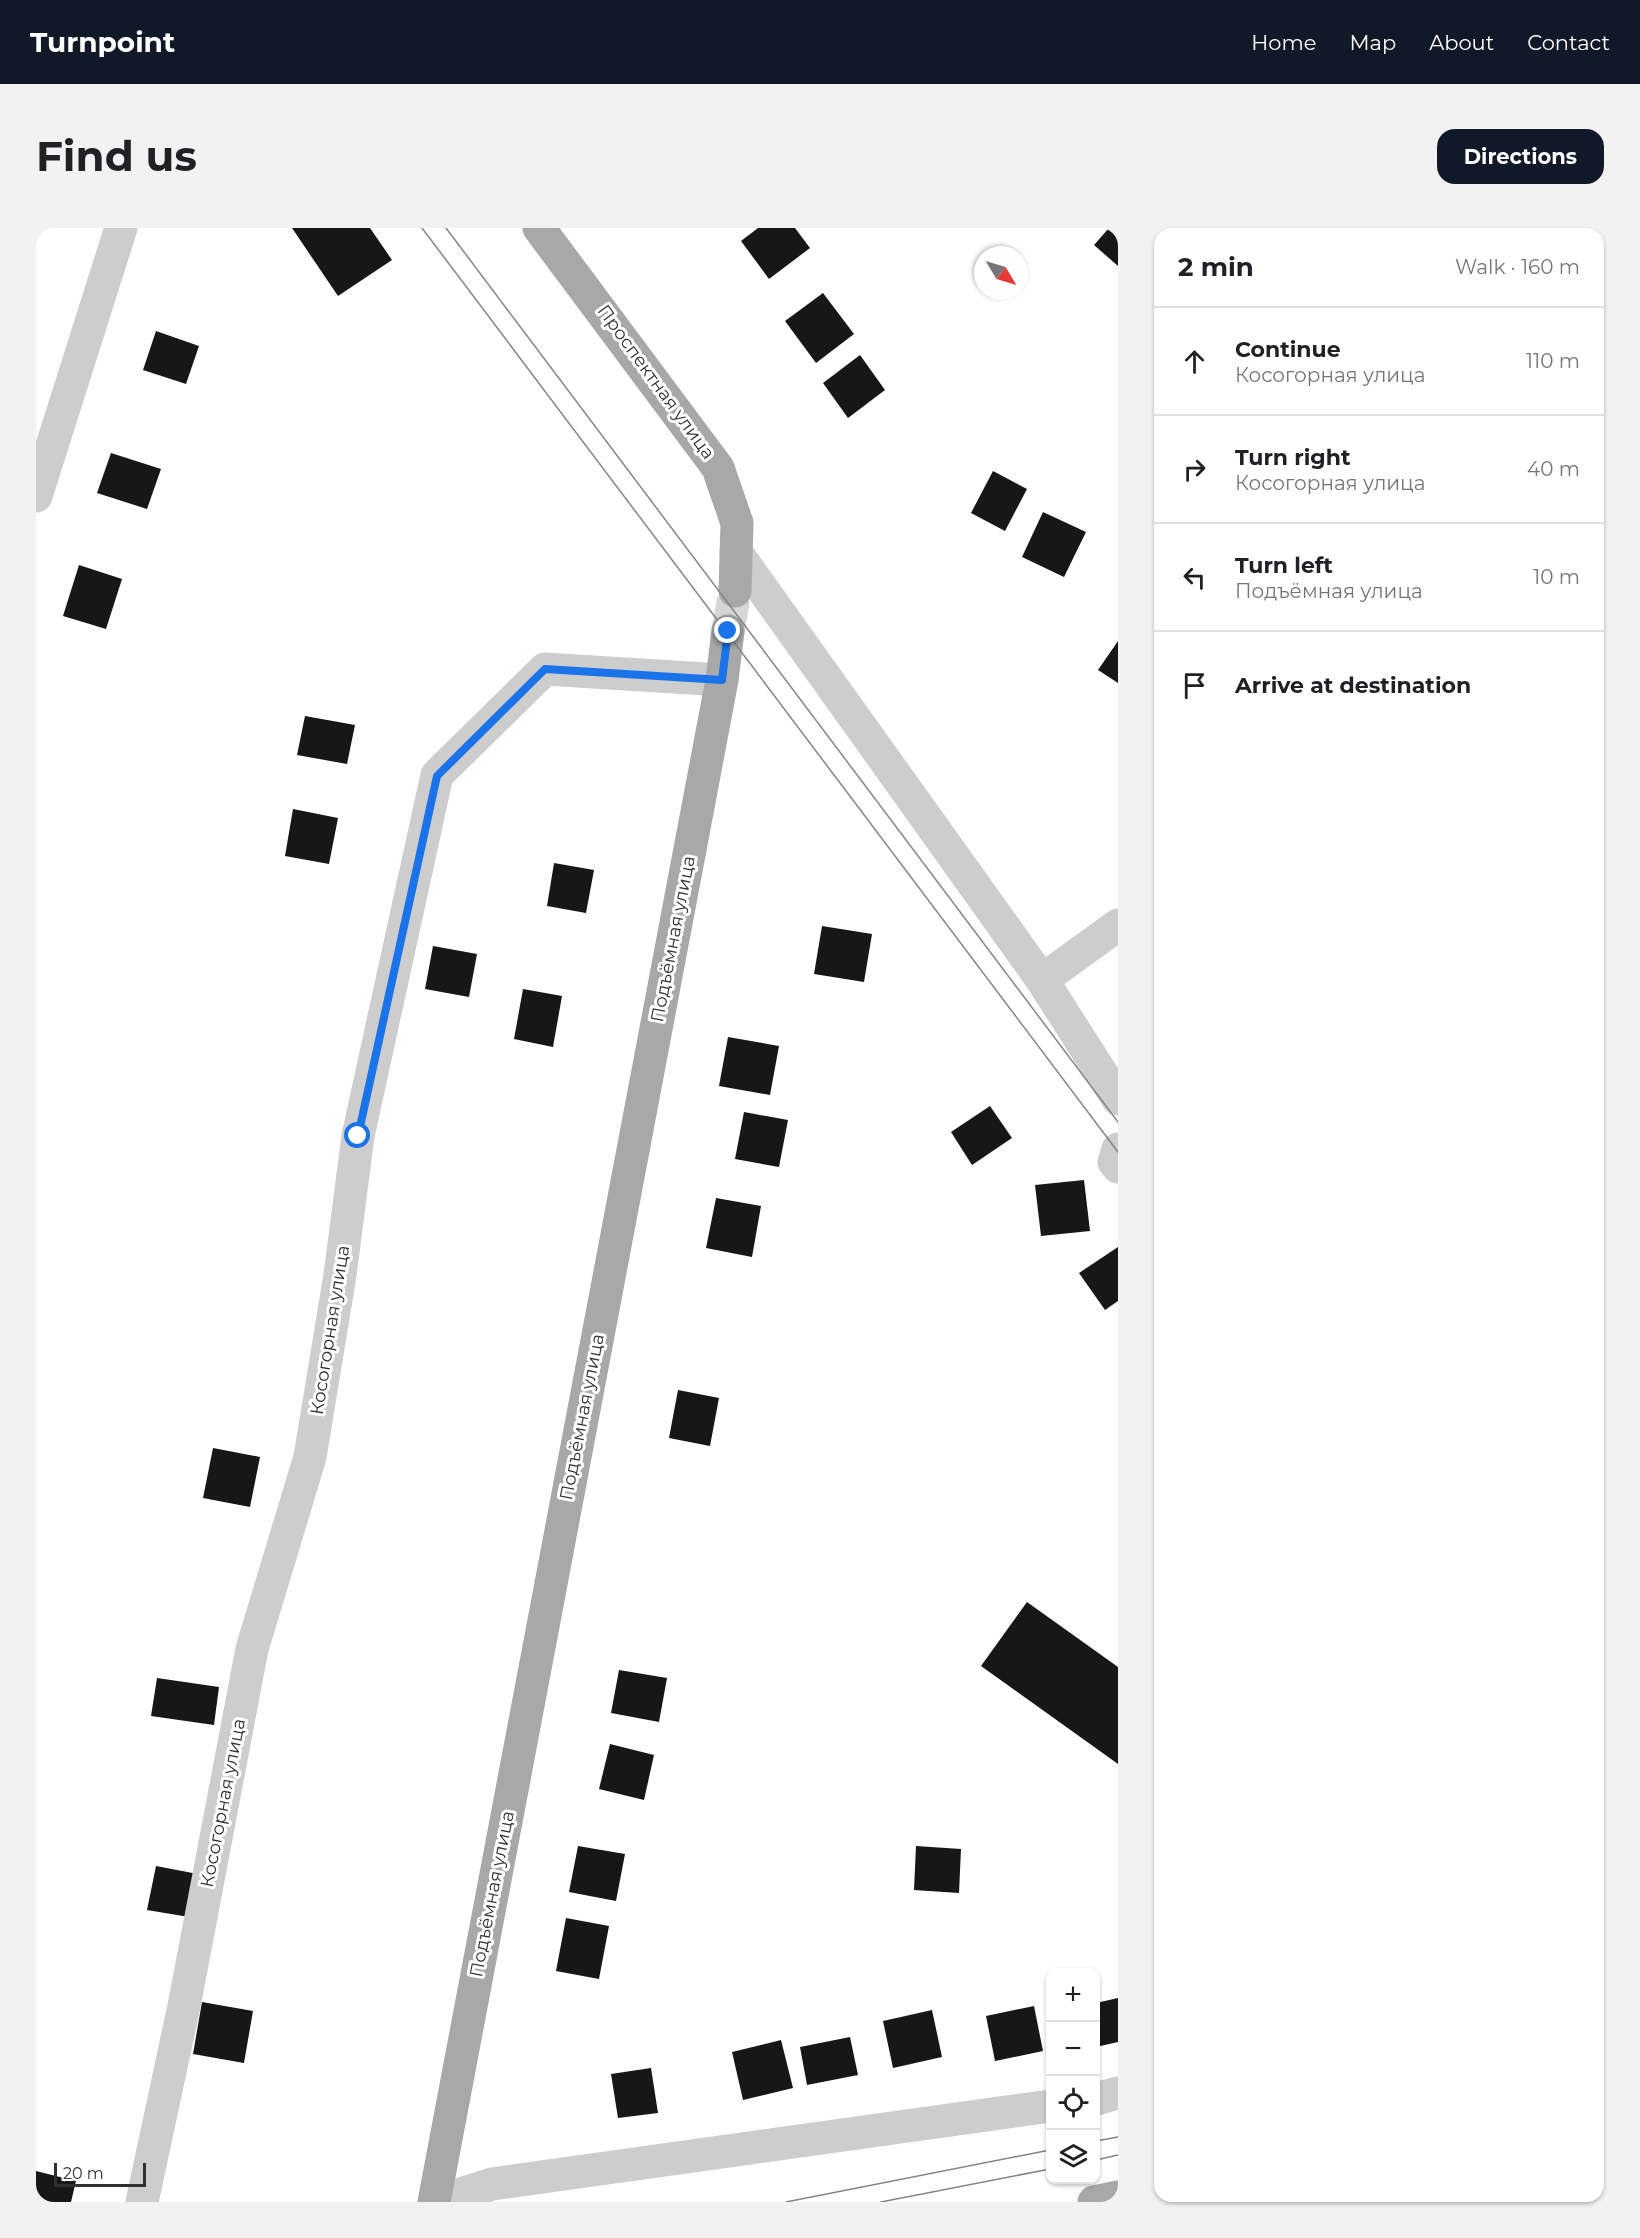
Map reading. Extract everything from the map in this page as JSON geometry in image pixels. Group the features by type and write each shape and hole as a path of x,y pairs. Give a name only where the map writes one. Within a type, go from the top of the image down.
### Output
{"main road":[{"name":"Проспектная улица","path":"539,228 718,468 737,523 736,552"},
{"path":"735,591 736,552"},
{"name":"Подъёмная улица","path":"435,2202 722,680 728,631"},
{"path":"1094,2202 1118,2197"}],"street":[{"path":"36,496 121,228"},
{"path":"736,552 1042,980 1118,1099"},
{"name":"Косогорная улица","path":"142,2202 184,2006 252,1649 310,1457 340,1275 358,1136 437,776 545,669 722,680"},
{"path":"1042,980 1118,925"},
{"path":"1118,1149 1114,1162 1118,1167"},
{"path":"1100,2098 1118,2093"},
{"path":"435,2202 492,2184 1046,2107"}],"building":[{"path":"292,228 370,228 392,260 338,296"},
{"path":"758,228 795,228 810,248 769,279 741,241"},
{"path":"1109,228 1118,228 1118,266 1094,245"},
{"path":"823,293 854,334 816,363 785,321"},
{"path":"156,331 199,346 186,384 143,370"},
{"path":"860,355 885,390 848,418 823,383"},
{"path":"111,453 161,469 147,509 97,493"},
{"path":"993,471 1027,489 1005,531 971,513"},
{"path":"1043,512 1086,532 1064,577 1022,557"},
{"path":"79,565 122,579 106,629 63,616"},
{"path":"1118,641 1118,683 1098,670"},
{"path":"305,716 355,725 347,764 297,755"},
{"path":"293,809 338,818 329,864 285,856"},
{"path":"554,863 594,870 586,913 547,906"},
{"path":"822,926 872,934 864,982 814,974"},
{"path":"433,946 477,954 469,997 425,989"},
{"path":"523,989 562,996 553,1047 514,1039"},
{"path":"728,1037 779,1046 770,1095 719,1086"},
{"path":"990,1106 1012,1138 972,1165 951,1132"},
{"path":"744,1112 788,1120 779,1167 735,1159"},
{"path":"1084,1180 1090,1231 1041,1236 1035,1185"},
{"path":"716,1198 761,1206 752,1257 706,1248"},
{"path":"1118,1247 1118,1301 1105,1310 1079,1273"},
{"path":"678,1390 719,1398 710,1446 669,1438"},
{"path":"213,1448 260,1457 250,1507 203,1498"},
{"path":"1027,1602 1118,1667 1118,1764 981,1666"},
{"path":"619,1670 667,1678 659,1722 611,1713"},
{"path":"157,1678 219,1687 214,1725 151,1716"},
{"path":"610,1744 654,1755 644,1800 599,1789"},
{"path":"578,1846 625,1854 616,1901 569,1892"},
{"path":"916,1846 961,1849 959,1893 914,1890"},
{"path":"156,1866 203,1875 195,1918 147,1910"},
{"path":"566,1918 609,1926 599,1979 556,1971"},
{"path":"1118,1998 1118,2042 1100,2046 1100,2022 1100,2002"},
{"path":"202,2002 253,2011 244,2063 193,2054"},
{"path":"1034,2006 1043,2051 995,2061 986,2016"},
{"path":"932,2010 942,2057 893,2068 883,2021"},
{"path":"850,2037 858,2075 807,2085 800,2047"},
{"path":"781,2040 793,2088 743,2100 732,2052"},
{"path":"651,2068 658,2113 618,2118 611,2074"},
{"path":"36,2171 76,2181 71,2202 36,2202"}],"tunnel":[{"path":"728,631 735,591"}],"tram line":[{"path":"422,228 1118,1152"},
{"path":"446,228 1118,1122"},
{"path":"1100,2140 1118,2137"},
{"path":"786,2202 1046,2151"},
{"path":"1100,2159 1118,2155"},
{"path":"881,2202 1046,2170"}],"route":[{"path":"358,1136 437,776 545,669 722,680 728,631"}]}
